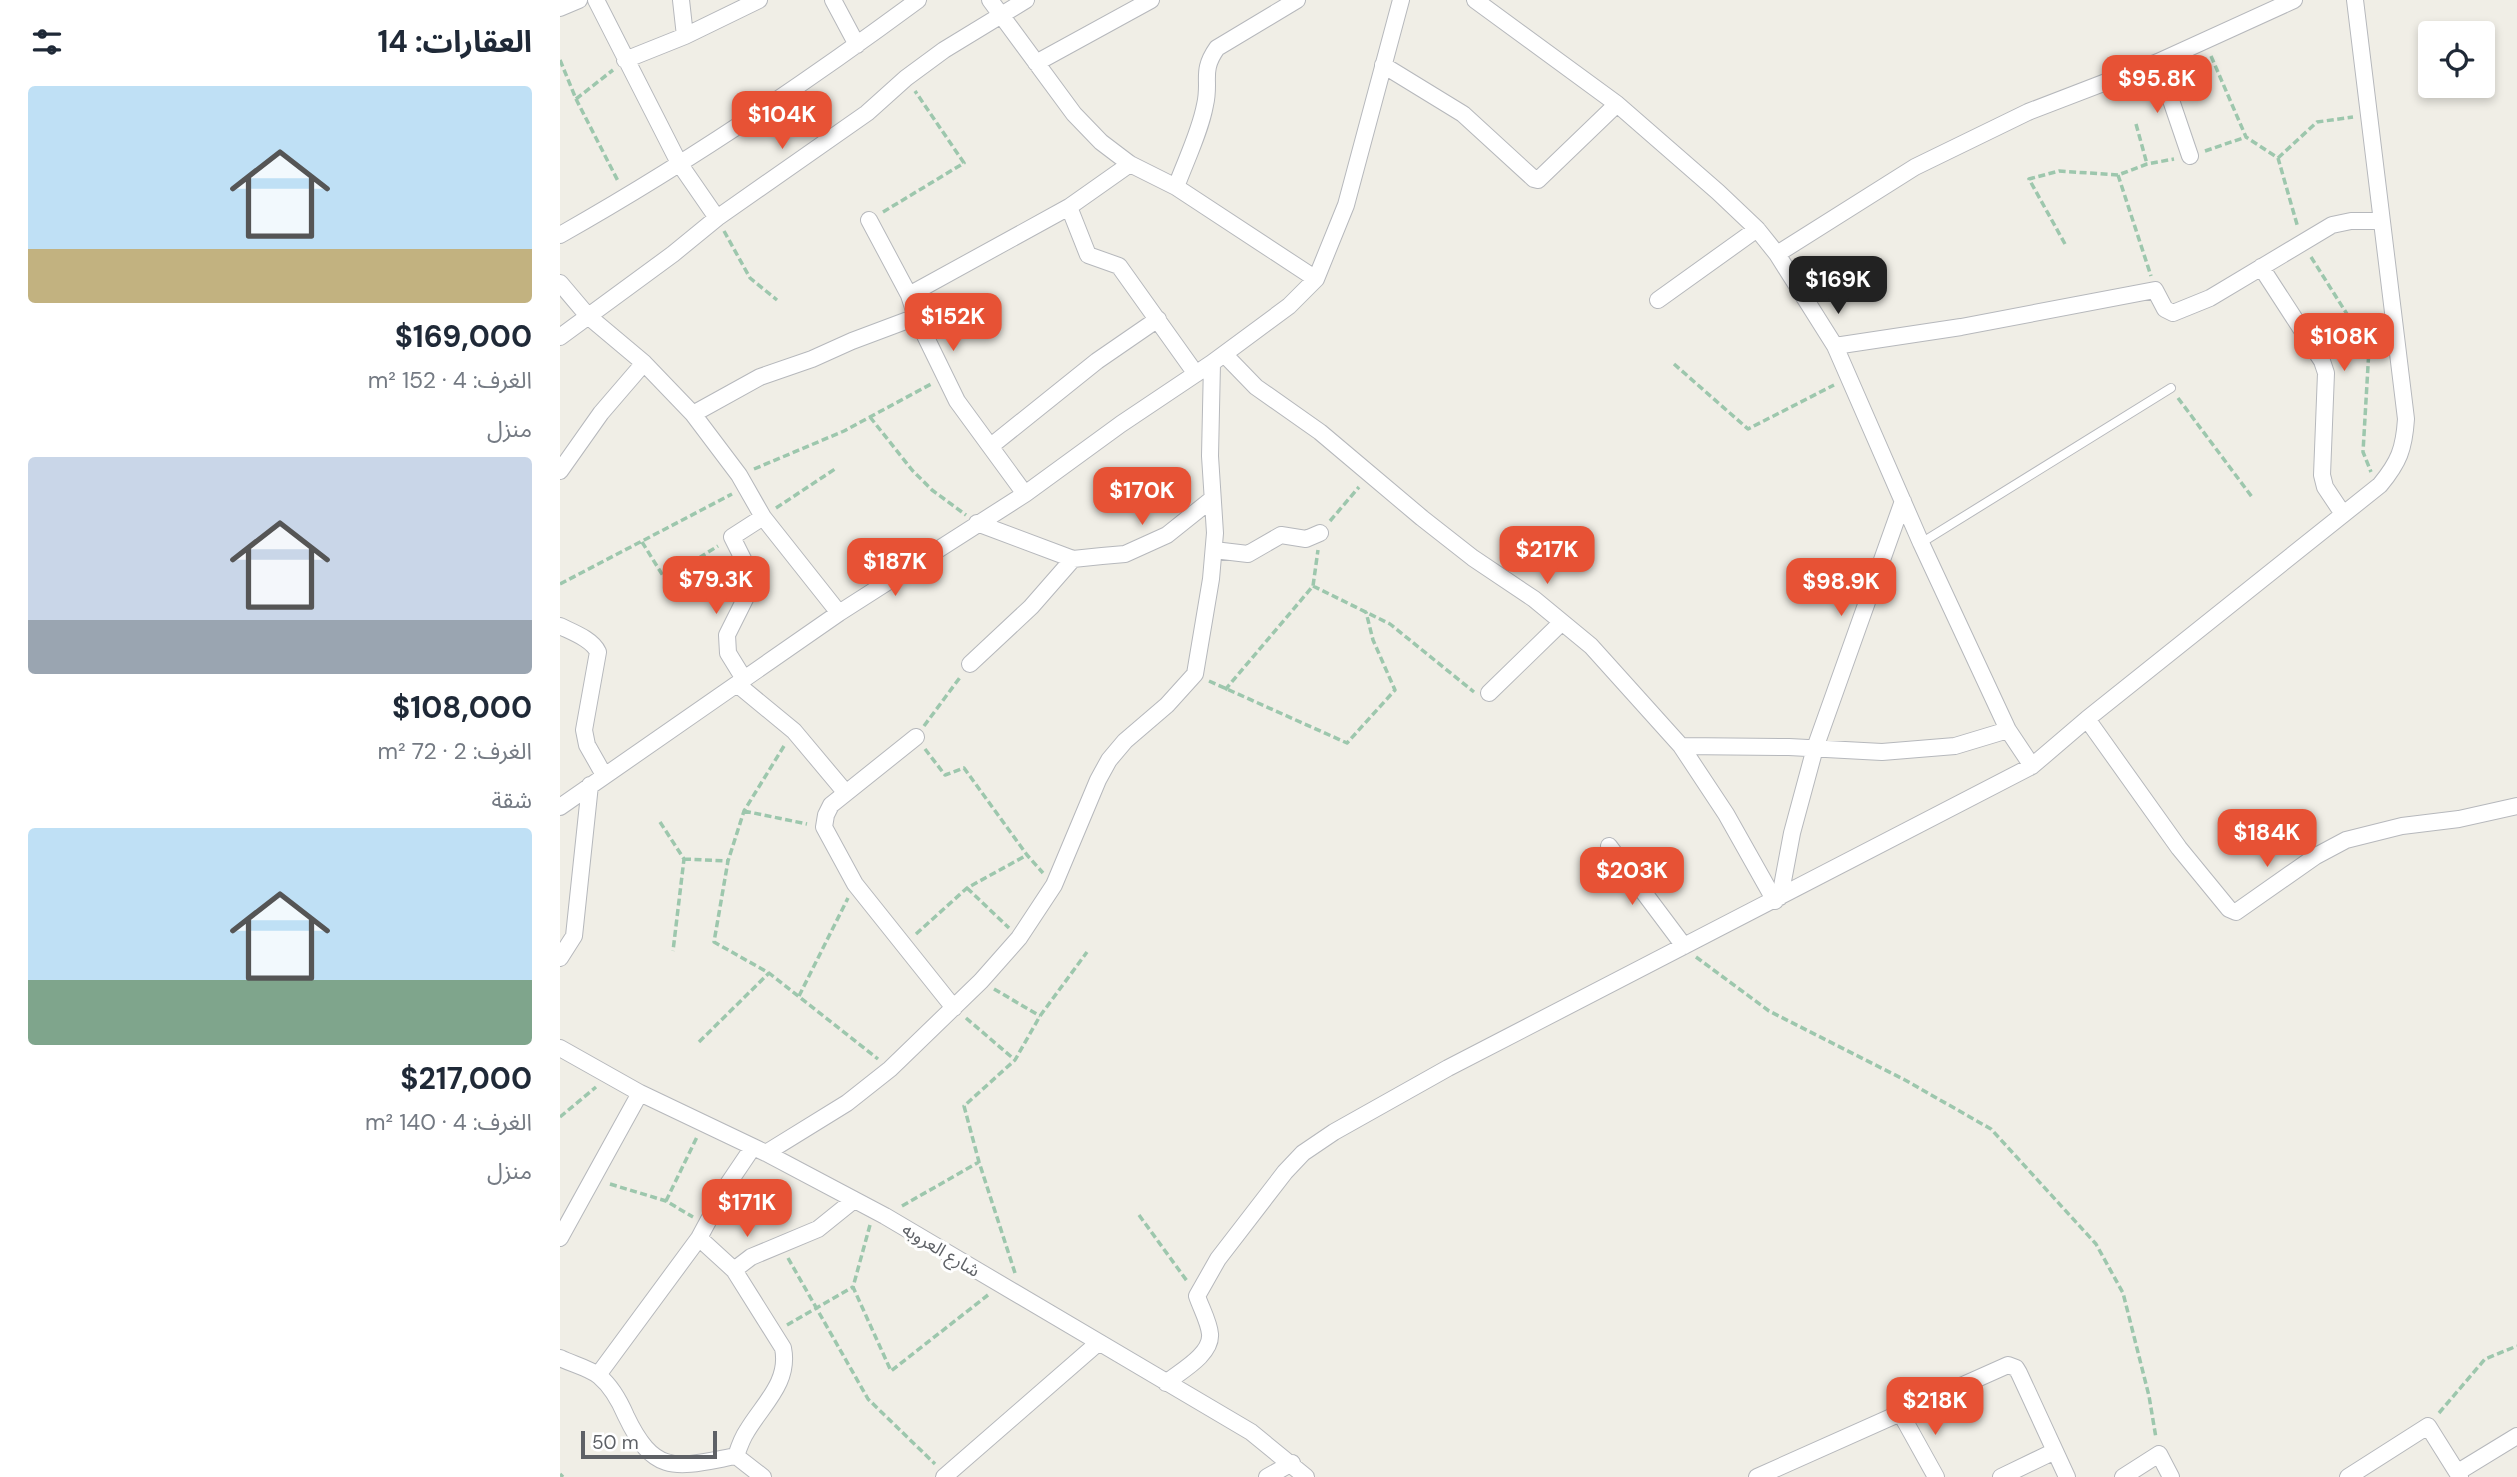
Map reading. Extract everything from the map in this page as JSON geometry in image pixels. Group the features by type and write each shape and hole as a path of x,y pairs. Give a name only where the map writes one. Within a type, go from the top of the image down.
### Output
{"street":[{"path":"560,8 579,0"},
{"path":"596,0 679,163 717,218"},
{"path":"681,0 685,36"},
{"path":"625,60 685,36 759,0"},
{"path":"833,0 857,45"},
{"path":"560,235 626,198 811,78 918,0"},
{"path":"990,0 1074,114 1101,142 1130,164 1176,187 1316,279"},
{"path":"560,337 673,254 717,218 867,113 906,78 944,50 1026,0"},
{"path":"1037,63 1151,0"},
{"path":"1176,187 1205,106 1206,70 1210,58 1217,48 1297,0"},
{"path":"560,807 839,613 1025,494 1289,306 1316,279 1346,205 1401,0"},
{"path":"1475,0 1617,104 1757,229 1777,254 1835,346 1921,543 2008,730 2032,766"},
{"path":"1777,254 1915,167 2028,112 2158,62 2294,0"},
{"path":"1166,1383 1200,1355 1208,1344 1210,1336 1198,1296 1218,1259 1303,1153 1334,1132 1448,1068 2032,766 2380,485 2394,467 2404,445 2406,419 2356,0"},
{"path":"2158,62 2190,156"},
{"path":"1383,65 1463,114 1538,180 1617,104"},
{"path":"909,295 1069,206 1130,164"},
{"path":"1069,206 1088,255 1119,266 1196,374"},
{"path":"869,220 909,295 916,317 957,401 1025,494"},
{"path":"1835,346 1961,327 2155,290 2165,309 2173,313 2210,298 2332,225 2351,221 2381,221"},
{"path":"1658,300 1757,229"},
{"path":"2260,267 2322,360 2326,373 2322,475 2325,487 2343,514"},
{"path":"560,283 588,317 644,363 693,414 743,481 763,517 839,613"},
{"path":"693,414 760,377 813,359 916,317"},
{"path":"991,446 1097,361 1158,319"},
{"path":"598,1375 703,1231 728,1184 759,1150 847,1103 890,1069 981,981 1019,938 1054,885 1109,760 1125,741 1167,705 1195,674 1214,551 1212,499 1218,359"},
{"path":"1218,359 1320,432 1422,518 1473,558 1534,600 1591,646 1681,746 1777,899"},
{"path":"560,471 601,413 644,363"},
{"path":"977,523 1073,559 1125,554 1167,535 1212,499"},
{"path":"1777,899 1815,748 1903,501"},
{"path":"763,517 732,537 753,583 727,635 728,653 740,682 794,731 845,793"},
{"path":"1214,551 1248,554 1281,535 1306,539 1320,533"},
{"path":"970,664 1031,607 1073,559"},
{"path":"1489,693 1560,623"},
{"path":"560,626 589,642 598,652 584,730 597,780 574,936 560,958"},
{"path":"2087,719 2179,848 2229,909 2236,912 2316,856 2346,840 2402,826 2459,819 2517,806"},
{"path":"1681,746 1882,752 1934,749 2008,730"},
{"path":"916,737 831,805 824,827 855,884 954,1008"},
{"path":"1609,846 1684,946"},
{"name":"شارع العروبه","path":"560,1048 639,1093 759,1150 879,1214 1251,1432 1306,1477"},
{"path":"560,1238 639,1093"},
{"path":"734,1270 751,1257 818,1229 854,1200"},
{"path":"703,1231 734,1270 783,1348 784,1371 768,1401 747,1430 736,1456"},
{"path":"945,1476 1098,1343"},
{"path":"560,1358 598,1375 611,1390 636,1438 651,1456 685,1471 736,1456"},
{"path":"1757,1477 2008,1364 2019,1373 2067,1477"},
{"path":"1901,1414 1936,1477"},
{"path":"2348,1477 2428,1426 2459,1475 2517,1436"},
{"path":"2001,1477 2055,1451"},
{"path":"2123,1477 2159,1454 2171,1477"},
{"path":"736,1456 763,1477"},
{"path":"1267,1477 1292,1463"}],"lane":[{"path":"1921,543 2171,388"}],"path":[{"path":"2204,41 2246,137 2278,158 2302,243 2370,349 2363,452 2369,469 2380,485"},
{"path":"560,60 576,99 626,198"},
{"path":"576,99 625,60"},
{"path":"869,220 964,163 906,78"},
{"path":"2278,158 2317,122 2370,114"},
{"path":"2136,124 2147,164"},
{"path":"2065,244 2029,178 2059,171 2118,175 2147,164 2190,156 2246,137"},
{"path":"2118,175 2155,290"},
{"path":"717,218 750,278 777,300"},
{"path":"1674,364 1748,429 1849,378"},
{"path":"560,584 642,542 743,481 845,431 944,377"},
{"path":"2171,388 2252,497"},
{"path":"870,417 912,471 932,490 977,523"},
{"path":"763,517 835,469"},
{"path":"642,542 665,579 732,537"},
{"path":"1225,690 1313,586 1390,624 1473,691 1484,695 1489,693"},
{"path":"1195,674 1225,690 1347,743 1395,690 1373,640 1366,612"},
{"path":"970,664 916,737 945,775 964,768 1027,855 1054,885"},
{"path":"794,731 744,811 728,861 714,942 769,973 890,1069"},
{"path":"744,811 824,827"},
{"path":"660,822 684,859 673,951"},
{"path":"904,945 967,888 1027,855"},
{"path":"684,859 728,861"},
{"path":"799,996 855,884"},
{"path":"967,888 1019,938"},
{"path":"1684,946 1769,1011 1905,1080 1991,1129 2096,1244 2123,1293 2149,1396 2159,1454"},
{"path":"1023,1298 979,1162 964,1106 1015,1060 1040,1016 1087,952"},
{"path":"699,1042 769,973"},
{"path":"981,981 1040,1016"},
{"path":"954,1008 1015,1060"},
{"path":"560,1117 609,1076"},
{"path":"666,1201 703,1123"},
{"path":"773,1334 853,1287 879,1214 979,1162"},
{"path":"594,1179 666,1201 703,1231"},
{"path":"1139,1215 1198,1296"},
{"path":"781,1246 814,1308 868,1398 945,1476"},
{"path":"853,1287 891,1371 1000,1285"},
{"path":"2428,1426 2485,1359 2517,1346"}]}
